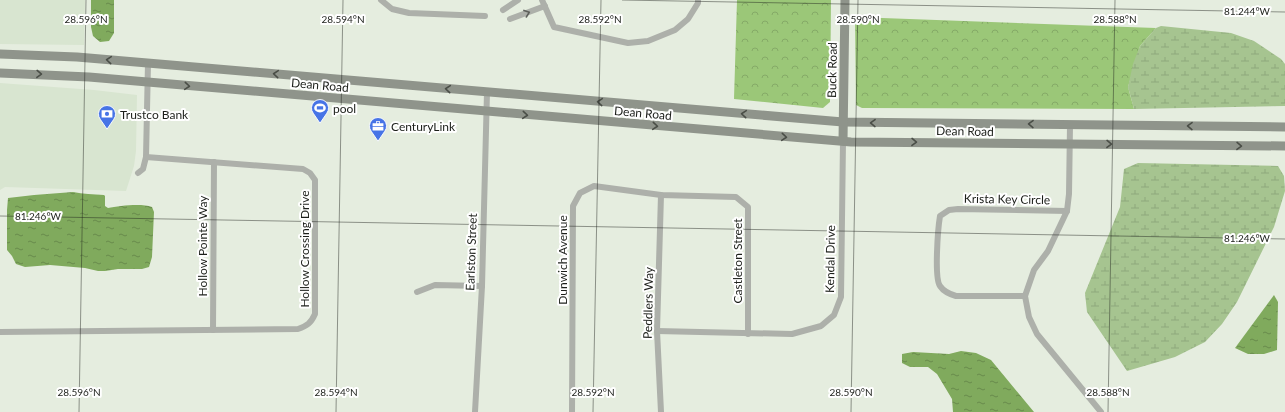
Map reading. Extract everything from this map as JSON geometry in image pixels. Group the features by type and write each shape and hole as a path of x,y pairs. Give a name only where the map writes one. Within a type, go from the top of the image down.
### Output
{"main road":[{"name":"Buck Road","path":"843,141 845,0"},
{"name":"Dean Road","path":"0,54 148,63 843,122 1285,127"},
{"name":"Dean Road","path":"0,73 89,77 843,141 1285,146"}],"street":[{"path":"381,0 392,9 409,13 486,16"},
{"path":"503,10 518,0"},
{"path":"542,0 554,27 628,43 648,41 675,30 688,18 698,3 698,0"},
{"path":"510,19 545,6"},
{"path":"138,173 143,169 146,157 148,63"},
{"name":"Earlston Street","path":"475,412 482,286 487,92"},
{"path":"1070,125 1069,194 1067,211 1048,251 1034,270 1025,296 1029,317 1036,334 1101,412"},
{"name":"Kendal Drive","path":"657,331 792,334 821,326 834,315 842,297 843,141"},
{"name":"Hollow Crossing Drive","path":"0,332 298,329 307,326 315,314 315,180 310,172 303,169 146,157"},
{"name":"Hollow Pointe Way","path":"213,330 214,162"},
{"name":"Dunwich Avenue","path":"572,412 573,206 580,193 594,186 661,195"},
{"name":"Castleton Street","path":"661,195 736,197 748,207 748,334"},
{"name":"Peddlers Way","path":"661,195 657,331 661,412"},
{"name":"Krista Key Circle","path":"1025,296 956,296 946,293 939,285 937,275 938,226 940,216 948,210 958,209 1067,211"},
{"path":"417,292 435,285 482,286"}],"shaded area":[{"path":"0,0 85,0 84,45 0,44"},
{"path":"0,83 94,90 137,95 136,151 134,166 126,191 5,187 0,190"}],"green space":[{"path":"737,0 831,0 830,102 823,108 734,99"},
{"path":"855,17 1156,28 1140,46 1128,87 1134,109 862,108 856,105"},
{"path":"1161,26 1231,33 1254,41 1281,59 1285,64 1285,106 1134,109 1128,87 1133,64 1140,46 1156,28"},
{"path":"1138,163 1278,166 1284,176 1285,191 1274,227 1237,302 1222,324 1205,342 1175,357 1127,371 1087,312 1085,293 1120,207 1124,169"}],"water":[{"path":"91,0 114,0 114,33 109,41 100,42 93,36 91,27"},
{"path":"73,192 104,195 105,206 108,208 136,205 152,207 154,212 152,257 149,267 142,269 98,271 85,268 50,265 25,267 16,264 7,250 8,198"},
{"path":"1274,295 1278,302 1277,350 1264,354 1248,354 1235,348"},
{"path":"961,351 976,353 991,360 1034,412 953,412 952,399 937,374 928,367 910,367 902,363 902,354 913,352 949,354"}],"place":[{"name":"pool","path":"320,123"},
{"name":"Trustco Bank","path":"107,129"},
{"name":"CenturyLink","path":"378,141"}]}
